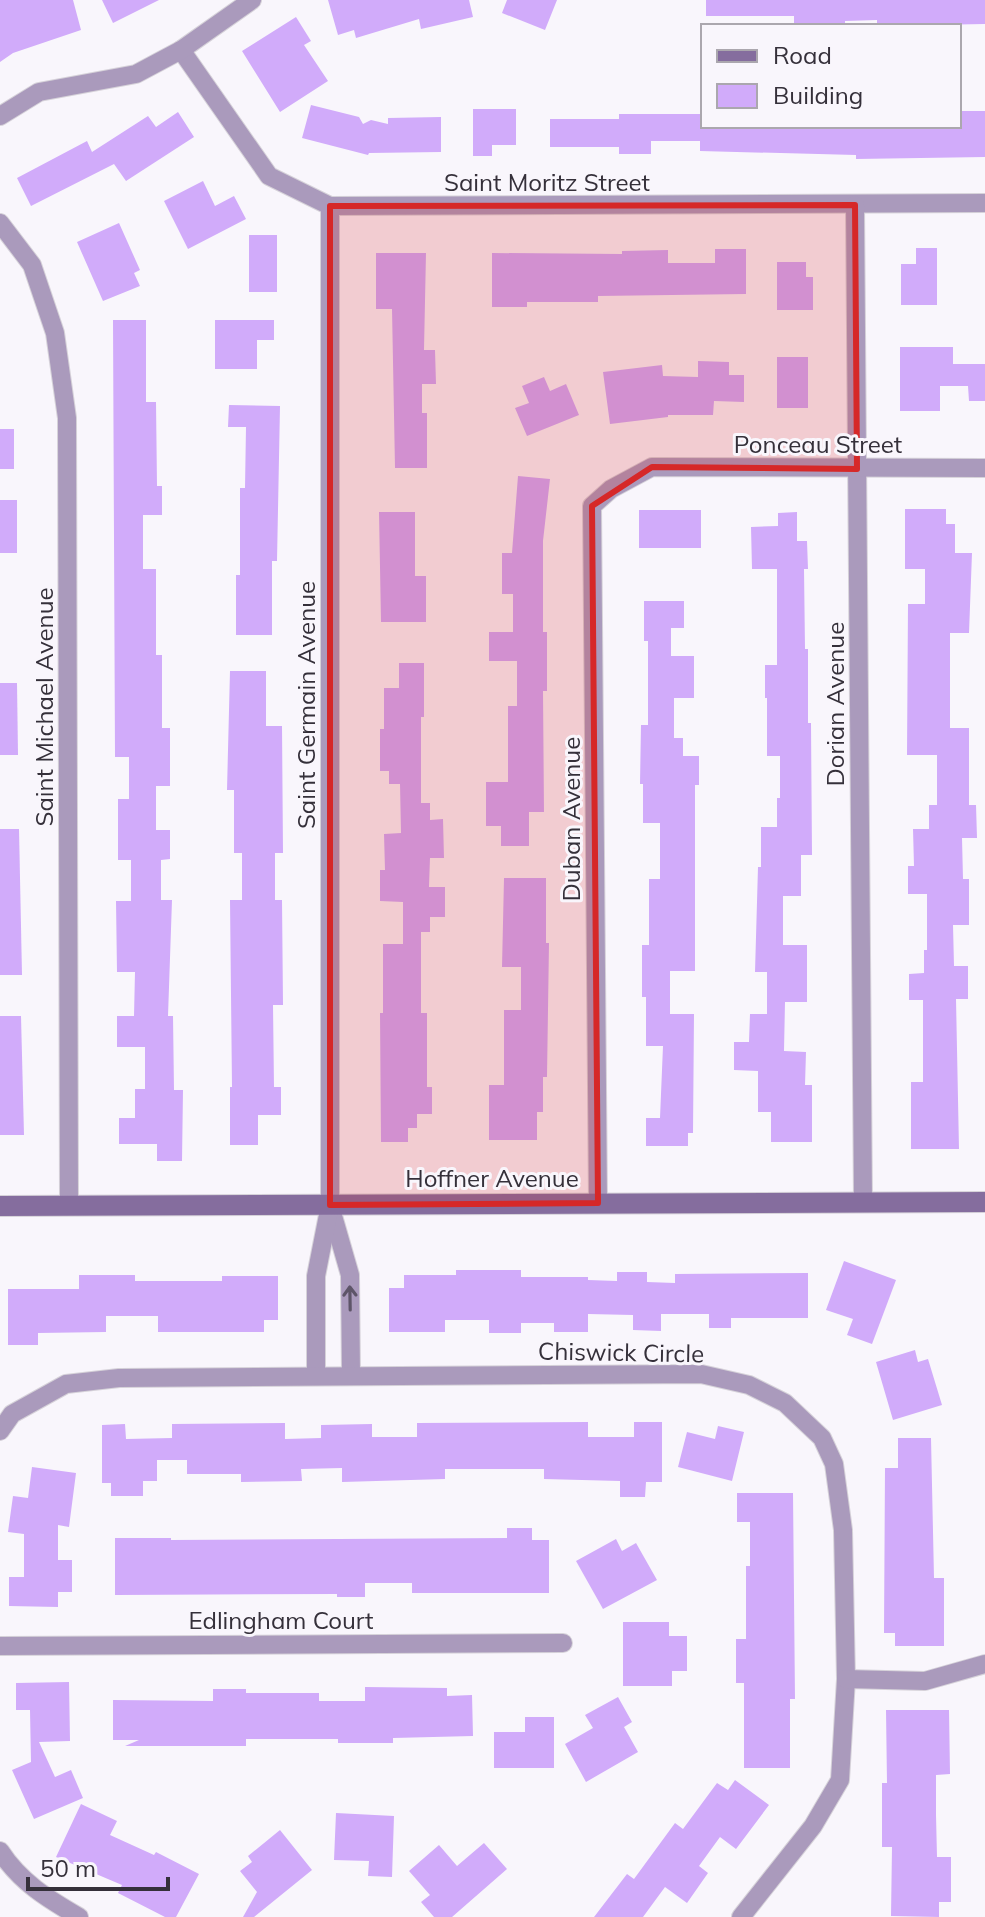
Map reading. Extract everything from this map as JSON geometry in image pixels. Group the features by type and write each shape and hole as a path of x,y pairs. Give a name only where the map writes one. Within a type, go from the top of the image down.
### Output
{"main road":[{"name":"Hoffner Avenue","path":"0,1206 985,1202"}],"street":[{"path":"0,116 39,92 136,74 181,50 252,0"},
{"name":"Saint Moritz Street","path":"181,50 269,176 330,206 985,203"},
{"name":"Dorian Avenue","path":"855,205 863,1202"},
{"name":"Saint Germain Avenue","path":"330,206 330,1205"},
{"name":"Saint Michael Avenue","path":"0,223 32,265 55,333 67,418 69,1206"},
{"name":"Ponceau Street","path":"652,467 985,468"},
{"name":"Duban Avenue","path":"598,1203 592,506 611,489 652,467"},
{"path":"316,1375 316,1276 330,1205"},
{"path":"330,1205 350,1275 351,1376"},
{"name":"Chiswick Circle","path":"0,1431 12,1414 66,1384 119,1378 701,1374 749,1385 785,1403 822,1438 834,1464 843,1530 846,1679 840,1780 813,1826 741,1917"},
{"name":"Edlingham Court","path":"0,1646 563,1643"},
{"path":"846,1679 925,1681 985,1664"},
{"path":"0,1851 11,1868 39,1893 79,1917"}],"highlighted area":[{"path":"855,205 857,469 652,467 592,506 598,1203 330,1205 330,206"}],"building":[{"path":"0,0 73,0 81,30 13,53 0,62"},
{"path":"102,0 159,0 113,23"},
{"path":"328,0 469,0 473,17 421,29 419,19 356,38 354,30 338,35"},
{"path":"507,0 557,0 545,30 502,13"},
{"path":"706,0 985,0 985,24 877,24 877,20 813,24 794,23 794,16 706,16"},
{"path":"296,17 311,41 304,45 328,81 280,112 242,51"},
{"path":"311,105 359,117 363,124 371,120 388,124 388,118 441,117 441,152 368,155 302,138"},
{"path":"473,109 516,109 516,145 492,145 492,156 473,156"},
{"path":"961,111 985,111 985,157 856,159 856,155 700,151 700,141 651,141 651,154 619,154 619,147 550,147 550,119 619,119 619,114 701,114 701,128 961,128"},
{"path":"178,112 194,137 126,181 114,164 31,206 17,178 87,141 92,152 148,116 156,127"},
{"path":"203,181 215,206 234,196 246,219 188,249 164,201"},
{"path":"119,223 140,270 134,273 140,286 103,301 77,242"},
{"path":"249,235 277,235 277,292 249,292"},
{"path":"916,248 937,248 937,305 901,305 901,264 916,264"},
{"path":"715,249 746,249 746,294 598,296 598,302 527,302 527,307 492,307 492,253 622,254 622,251 668,250 668,263 715,263"},
{"path":"376,253 426,253 424,350 435,350 436,384 422,384 422,413 427,413 427,468 395,468 392,309 376,309"},
{"path":"777,262 806,262 806,277 813,277 813,310 777,310"},
{"path":"113,320 146,320 146,402 156,402 157,486 162,486 162,515 143,515 143,569 156,569 156,655 162,655 162,728 170,728 170,786 156,786 156,830 170,830 170,859 161,860 161,900 172,900 168,1016 173,1016 174,1090 183,1090 182,1161 157,1161 157,1144 119,1144 119,1118 135,1118 135,1089 145,1089 145,1047 117,1047 117,1016 134,1016 135,972 117,972 116,901 131,901 131,860 118,860 118,799 129,799 129,757 115,757"},
{"path":"215,320 274,320 274,340 257,340 257,369 215,369"},
{"path":"900,347 953,347 953,364 985,364 985,401 969,401 968,386 940,386 940,411 900,411"},
{"path":"777,357 808,357 808,408 777,408"},
{"path":"698,361 729,362 729,375 744,375 744,402 714,401 713,415 668,415 610,424 603,372 662,365 663,376 698,377"},
{"path":"544,377 550,391 566,384 579,415 527,436 515,408 529,403 522,386"},
{"path":"229,405 280,406 277,561 272,561 272,635 236,635 240,488 245,488 246,427 228,427"},
{"path":"0,429 14,429 14,469 0,469"},
{"path":"518,476 550,479 543,541 543,632 547,632 547,691 543,691 544,812 529,812 529,846 501,846 501,826 486,826 486,782 508,782 508,706 517,706 517,661 489,661 489,632 513,632 513,594 502,594 502,553 512,553"},
{"path":"0,500 17,500 17,553 0,553"},
{"path":"905,509 946,509 946,524 955,524 955,553 972,553 969,633 950,633 950,728 969,728 969,805 976,805 977,838 962,838 963,879 969,879 969,925 953,925 954,966 968,966 968,999 956,999 959,1149 911,1149 911,1082 923,1082 923,1000 909,1000 909,974 924,973 927,894 908,894 908,866 914,866 913,829 929,829 929,805 937,805 937,755 907,755 908,604 925,604 925,569 905,569"},
{"path":"639,510 701,510 701,548 639,548"},
{"path":"379,512 415,512 415,576 426,576 426,622 381,622"},
{"path":"797,512 797,541 807,541 808,569 804,569 805,649 808,649 808,723 811,723 812,855 801,855 801,896 783,896 783,945 807,945 807,1002 785,1002 784,1051 806,1052 805,1085 812,1085 812,1142 771,1142 771,1112 758,1112 758,1071 734,1070 734,1042 749,1042 750,1014 767,1014 767,972 755,972 758,867 761,867 761,827 777,827 777,798 780,798 780,756 767,756 765,698 765,665 777,665 777,569 752,569 751,527 778,526 778,513"},
{"path":"644,601 684,601 684,628 671,628 671,656 694,656 694,698 674,698 674,738 683,738 683,756 699,756 699,785 695,785 695,971 670,971 670,1014 694,1014 693,1133 688,1133 688,1146 646,1146 646,1118 660,1118 663,1046 646,1046 646,997 642,997 642,945 649,945 649,879 660,879 660,823 643,823 643,784 640,784 641,725 648,725 648,641 644,641"},
{"path":"399,663 424,663 421,803 430,803 430,820 443,819 444,858 430,858 429,887 445,887 445,917 430,917 430,932 421,932 421,1013 427,1013 427,1087 432,1087 432,1114 417,1114 417,1128 408,1128 408,1142 381,1142 383,944 403,944 403,902 380,901 380,870 385,870 384,834 401,833 400,784 389,784 389,771 380,771 380,729 384,729 384,688 399,688"},
{"path":"230,671 266,671 266,726 282,726 283,853 275,853 275,900 282,900 283,1005 273,1005 274,1087 281,1087 281,1115 258,1115 258,1145 230,1145 230,900 242,900 242,853 234,853 234,790 227,790"},
{"path":"0,683 17,683 18,755 0,755"},
{"path":"0,829 19,829 22,975 0,975"},
{"path":"504,878 546,878 546,943 549,943 547,1077 543,1077 543,1112 537,1112 537,1140 489,1140 489,1085 504,1085 504,1010 521,1010 521,967 502,967"},
{"path":"0,1016 21,1016 24,1135 0,1135"},
{"path":"844,1261 896,1280 872,1344 847,1335 853,1319 826,1310"},
{"path":"456,1270 521,1270 521,1277 588,1277 588,1280 617,1281 617,1272 647,1272 647,1282 675,1283 675,1274 808,1273 808,1318 731,1318 731,1328 709,1328 709,1314 661,1314 661,1331 633,1330 633,1315 588,1314 588,1332 554,1332 554,1323 521,1323 521,1333 489,1333 489,1320 445,1320 445,1332 389,1332 389,1288 404,1288 404,1275 456,1275"},
{"path":"79,1275 135,1275 135,1281 222,1281 222,1276 278,1276 278,1320 264,1320 264,1332 158,1332 158,1316 106,1316 106,1332 38,1333 38,1345 8,1345 8,1289 79,1289"},
{"path":"915,1350 918,1362 928,1359 942,1405 893,1420 876,1362"},
{"path":"588,1422 588,1437 634,1437 634,1422 662,1422 662,1482 646,1482 645,1497 620,1497 620,1481 544,1479 544,1469 445,1469 445,1479 342,1482 342,1468 301,1469 302,1481 241,1482 241,1474 187,1474 187,1460 157,1460 157,1481 143,1481 143,1496 111,1496 111,1483 102,1483 102,1425 125,1424 126,1439 172,1438 172,1424 285,1423 285,1439 321,1438 321,1425 372,1424 372,1437 417,1437 417,1423"},
{"path":"718,1426 744,1432 732,1481 678,1467 687,1432 715,1439"},
{"path":"898,1438 931,1438 934,1578 944,1578 944,1646 895,1646 895,1633 884,1633 885,1468 898,1468"},
{"path":"32,1467 76,1473 69,1527 58,1525 58,1560 72,1560 72,1592 58,1592 58,1607 9,1606 9,1577 24,1577 24,1534 8,1532 13,1496 28,1498"},
{"path":"737,1493 793,1493 795,1699 790,1699 790,1768 744,1768 744,1683 736,1683 736,1639 746,1639 746,1566 750,1566 750,1522 737,1522"},
{"path":"507,1528 532,1528 532,1540 549,1540 549,1593 412,1593 412,1583 365,1583 365,1597 337,1597 337,1594 115,1595 115,1538 507,1538"},
{"path":"616,1539 622,1551 636,1543 657,1580 603,1609 576,1561"},
{"path":"623,1622 669,1622 669,1636 687,1636 687,1671 672,1671 672,1686 623,1686"},
{"path":"69,1682 70,1741 39,1742 55,1777 71,1770 83,1798 34,1819 12,1770 31,1762 30,1710 16,1710 16,1683"},
{"path":"365,1687 447,1688 447,1696 472,1695 473,1736 393,1738 393,1743 338,1743 338,1739 246,1739 246,1746 125,1746 139,1740 113,1740 113,1700 213,1701 213,1689 246,1689 246,1693 319,1693 319,1701 365,1701"},
{"path":"618,1697 632,1722 624,1727 638,1752 586,1782 565,1744 593,1728 585,1715"},
{"path":"886,1710 949,1710 950,1774 936,1775 936,1815 937,1857 951,1857 951,1902 939,1902 939,1917 891,1916 892,1847 882,1847 882,1783 887,1783"},
{"path":"525,1717 554,1717 554,1768 494,1768 494,1732 525,1732"},
{"path":"735,1780 769,1805 736,1849 720,1837 699,1866 708,1873 687,1903 665,1887 643,1917 594,1917 627,1874 634,1879 675,1823 683,1829 717,1783 728,1790"},
{"path":"81,1804 117,1821 110,1835 154,1855 156,1852 199,1874 176,1917 165,1917 118,1893 122,1885 56,1857"},
{"path":"336,1813 394,1816 392,1877 368,1876 369,1861 334,1860"},
{"path":"280,1830 312,1870 254,1917 243,1917 257,1892 240,1871 252,1862 248,1856"},
{"path":"484,1843 507,1869 452,1917 434,1917 421,1902 430,1895 409,1871 439,1845 457,1866"}]}
